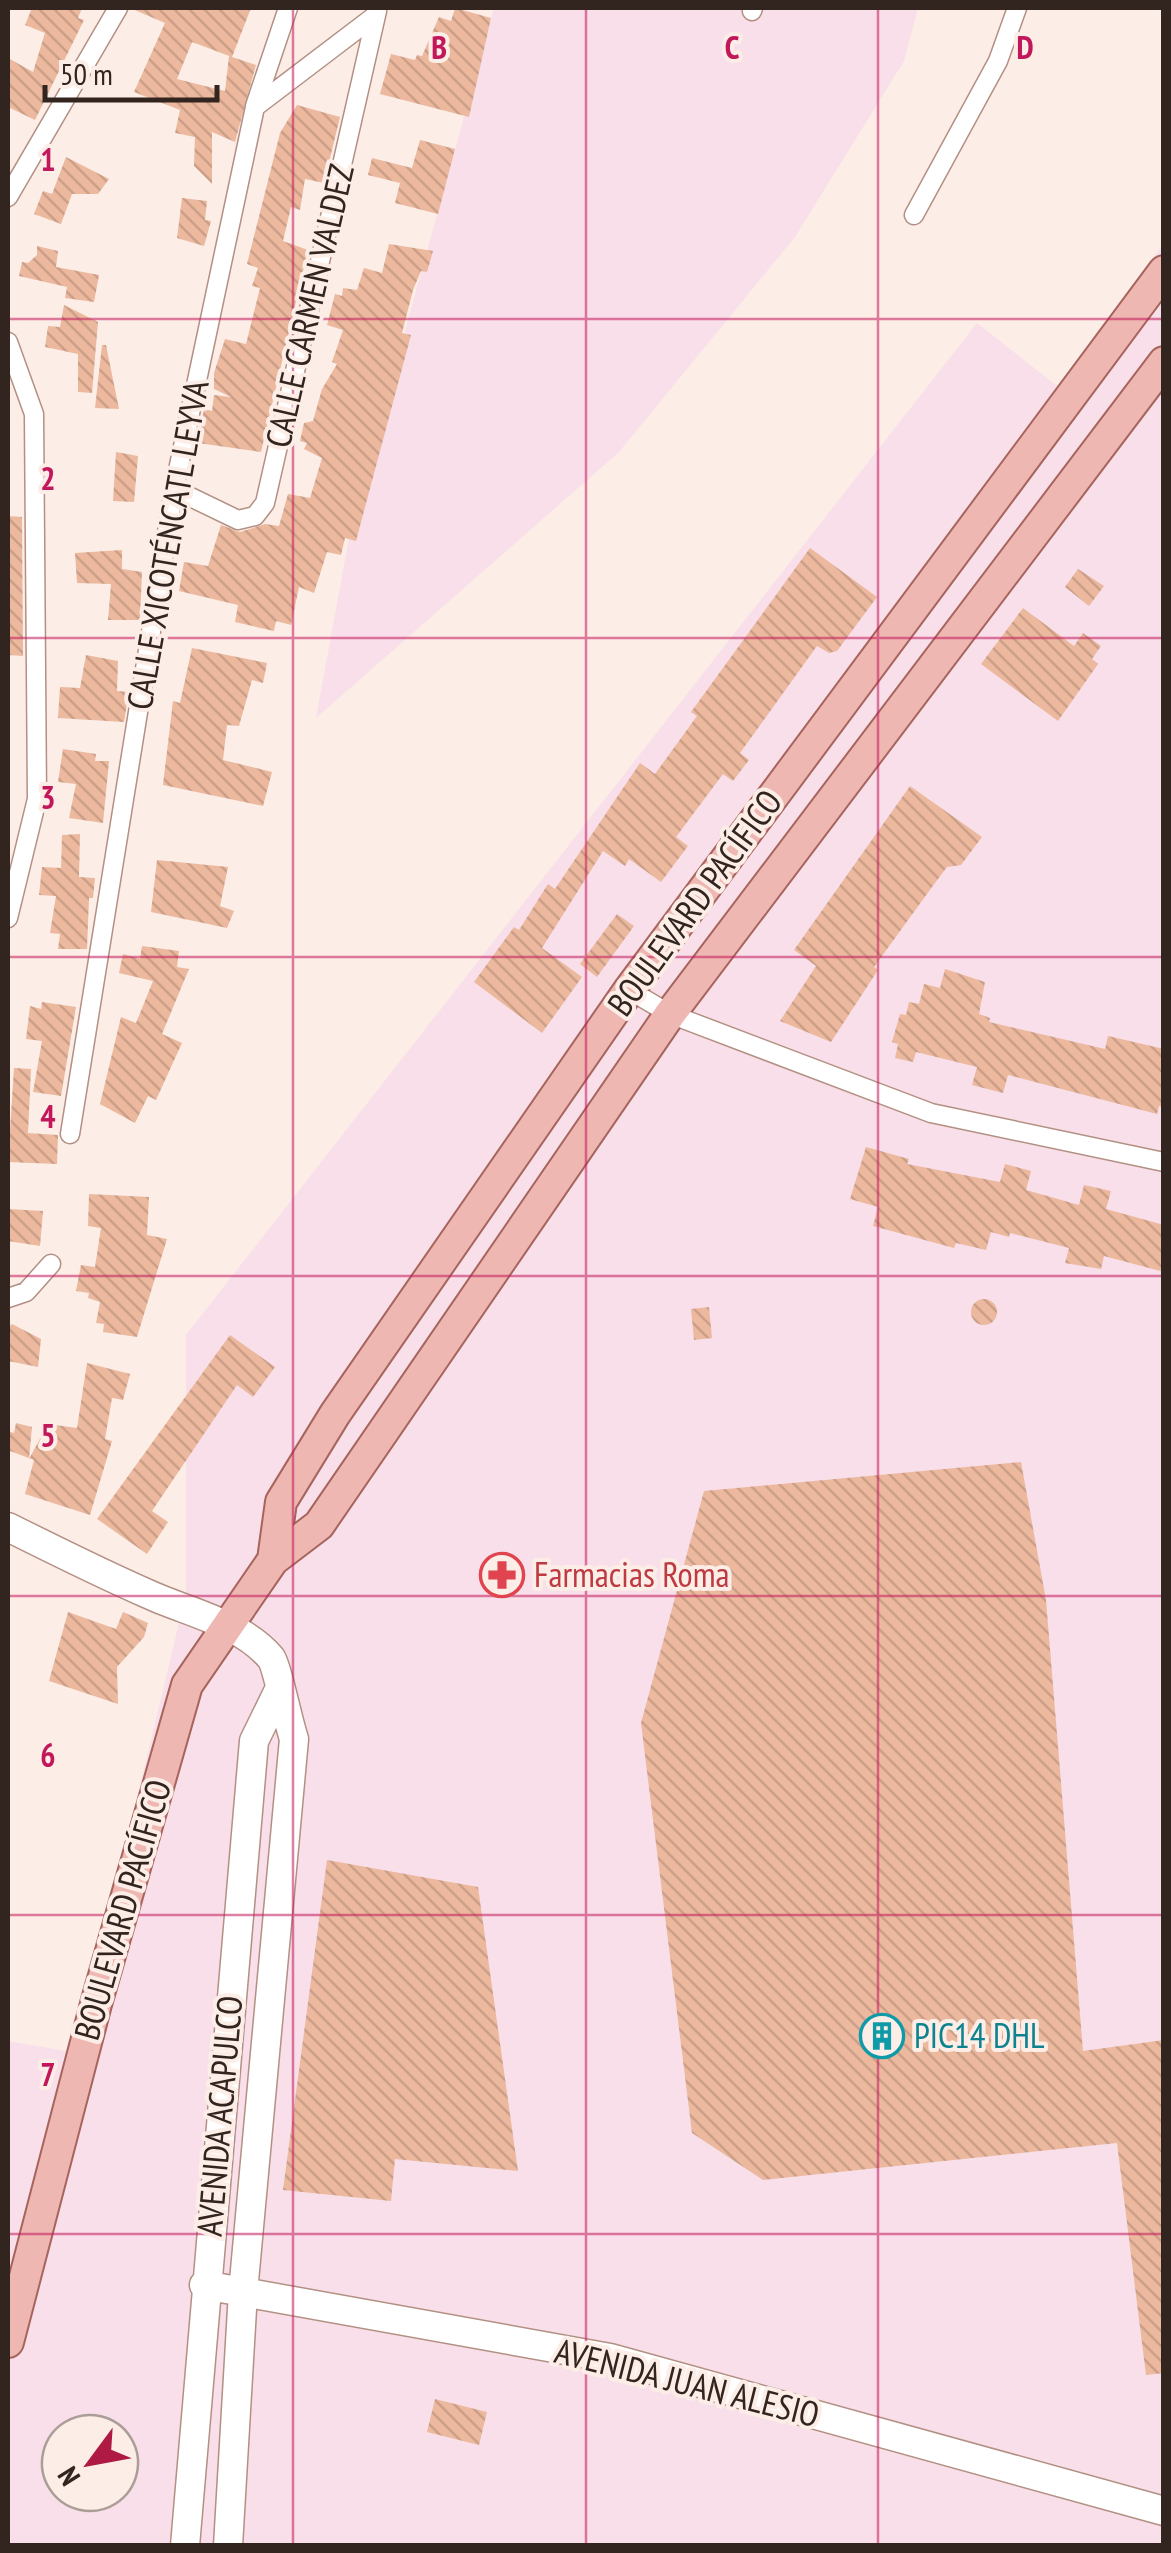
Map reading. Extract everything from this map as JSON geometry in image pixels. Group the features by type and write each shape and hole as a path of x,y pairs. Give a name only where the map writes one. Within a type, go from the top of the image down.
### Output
{"main road":[{"name":"BOULEVARD PACÍFICO","path":"273,1560 281,1502 335,1414 629,990 1164,271"},
{"name":"BOULEVARD PACÍFICO","path":"8,2342 96,2004 187,1685 224,1625 273,1560 320,1525 670,1014 1164,362"},
{"name":"AVENIDA ACAPULCO","path":"8,1527 151,1596 224,1625 274,1662 278,1692 294,1739 243,2292 228,2546"},
{"name":"AVENIDA ACAPULCO","path":"185,2546 204,2284 254,1741 278,1692"},
{"name":"AVENIDA JUAN ALESIO","path":"204,2284 610,2358 1164,2511"}],"street":[{"path":"8,197 118,8"},
{"name":"CALLE XICOTÉNCATL LEYVA","path":"70,1134 174,490 255,107 288,8"},
{"path":"914,215 998,61 1017,8"},
{"path":"255,107 377,11"},
{"name":"CALLE CARMEN VALDEZ","path":"174,490 238,520 255,516 265,503 377,11"},
{"path":"8,342 34,414 37,799 8,918"},
{"path":"629,990 670,1014 931,1114 1164,1162"},
{"path":"8,1298 26,1292 52,1264"}],"shaded area":[{"path":"494,8 918,8 904,61 795,237 619,452 316,718 351,527"},
{"path":"1163,244 1163,2545 8,2545 8,2041 66,2051 88,2003 186,1594 186,1335 977,323 1057,386"}],"building":[{"path":"32,8 82,8 78,18 84,20 35,120 8,107 8,58 33,72 45,33 25,25"},
{"path":"130,8 251,8 232,57 256,65 235,142 212,132 212,184 194,166 195,137 175,133 180,110 134,92 165,23","holes":["192,42 232,57 229,56 225,91 177,79"]},
{"path":"455,8 491,18 469,117 380,94 391,54 415,60 417,55 422,56 439,17 451,21"},
{"path":"297,105 340,117 324,183 305,179 300,210 291,207 283,241 308,250 261,452 198,443 204,409 212,411 214,395 231,397 214,389 214,373 225,339 246,344 260,288 252,286 258,268 247,264 280,133"},
{"path":"420,140 455,149 438,214 395,203 400,183 368,175 372,158 412,168"},
{"path":"66,157 109,179 98,194 72,194 61,224 34,214 43,191 52,194"},
{"path":"182,198 207,201 205,220 211,221 204,246 177,238"},
{"path":"389,244 433,251 427,272 421,271 413,290 402,333 411,335 356,541 345,538 341,555 327,552 314,593 299,587 291,625 276,621 274,631 235,622 238,605 179,591 184,562 208,566 221,525 240,532 265,524 279,526 288,494 310,498 322,458 304,449 307,443 300,441 304,423 313,421 322,389 337,364 332,362 343,330 327,325 335,294 342,296 343,288 357,290 364,268 382,273"},
{"path":"37,246 58,251 56,267 99,275 94,302 65,298 67,287 19,276 22,262 28,263 37,255"},
{"path":"64,305 98,322 92,393 78,392 78,354 45,347 48,326 60,327"},
{"path":"102,345 106,345 119,409 95,408"},
{"path":"116,452 138,456 134,502 113,501"},
{"path":"8,516 22,517 23,656 8,655"},
{"path":"810,548 877,597 837,651 829,653 817,646 740,753 749,760 733,781 723,774 676,837 688,846 661,882 629,859 625,866 603,851 542,948 582,977 542,1033 474,982 514,927 519,930 548,884 555,889 640,763 655,774 697,716 691,712"},
{"path":"122,550 122,569 142,572 140,620 108,620 111,584 77,583 75,553"},
{"path":"1078,569 1104,586 1089,606 1065,587"},
{"path":"1023,608 1074,646 1083,633 1101,646 1092,659 1098,664 1058,721 981,664"},
{"path":"192,648 267,663 263,683 252,680 239,726 227,725 223,760 272,772 263,806 163,785 173,701 180,703"},
{"path":"86,655 118,661 117,691 129,692 124,722 58,718 60,687 80,688"},
{"path":"63,749 96,754 95,761 109,761 103,823 69,818 76,784 58,782"},
{"path":"910,786 982,837 961,865 947,867 932,887 874,967 878,970 831,1042 780,1021 816,966 794,950"},
{"path":"80,834 79,877 95,878 93,898 89,898 87,949 58,949 60,934 50,933 56,896 39,895 42,867 61,868 62,835"},
{"path":"157,860 228,867 220,906 234,911 227,928 151,912"},
{"path":"617,914 634,926 597,977 580,964"},
{"path":"142,946 179,951 177,967 189,969 162,1034 182,1043 156,1100 148,1096 135,1123 100,1104 121,1017 136,1023 153,981 119,973 123,954 140,959"},
{"path":"945,969 985,982 979,1014 990,1018 989,1022 1105,1049 1108,1036 1164,1049 1164,1107 1159,1106 1157,1114 1008,1075 1003,1093 972,1085 977,1067 916,1052 913,1062 895,1058 898,1044 892,1042 900,1014 906,1015 909,1002 919,1004 924,984 940,988"},
{"path":"42,1002 76,1007 61,1096 33,1092 42,1041 26,1039 30,1006 41,1009"},
{"path":"14,1068 31,1069 28,1133 58,1135 57,1164 8,1162"},
{"path":"866,1147 909,1159 907,1164 1000,1182 1005,1164 1031,1171 1026,1190 1079,1205 1084,1185 1111,1191 1106,1209 1164,1225 1164,1272 1104,1256 1101,1269 1065,1263 1069,1248 1010,1233 1009,1237 991,1232 986,1250 956,1243 954,1248 873,1226 878,1207 850,1199"},
{"path":"89,1194 149,1197 147,1235 167,1239 137,1337 103,1332 104,1324 96,1323 100,1302 88,1298 89,1293 76,1291 81,1265 95,1267 101,1228 88,1226"},
{"path":"8,1209 43,1211 40,1246 8,1241"},
{"path":"984,1299 993,1303 997,1312 993,1321 984,1325 975,1321 971,1312 975,1303"},
{"path":"709,1307 712,1338 694,1340 691,1309"},
{"path":"12,1324 41,1339 38,1367 8,1361 8,1328"},
{"path":"230,1335 275,1367 253,1397 237,1385 152,1511 168,1522 147,1554 97,1519"},
{"path":"87,1363 130,1374 123,1400 112,1398 105,1439 112,1441 90,1515 25,1494 34,1460 29,1458 48,1424 77,1428"},
{"path":"16,1423 32,1427 29,1458 8,1449 8,1431 14,1433"},
{"path":"1021,1462 1046,1600 1083,2051 1164,2040 1164,2373 1146,2375 1117,2143 763,2180 692,2133 641,1723 704,1491"},
{"path":"68,1612 116,1629 123,1612 148,1623 144,1637 117,1667 118,1704 49,1681"},
{"path":"327,1860 478,1887 518,2171 395,2159 391,2201 283,2190"},
{"path":"435,2399 487,2412 479,2445 427,2432"}],"place":[{"name":"Farmacias Roma","path":"502,1575"},
{"name":"PIC14 DHL","path":"882,2036"}]}
